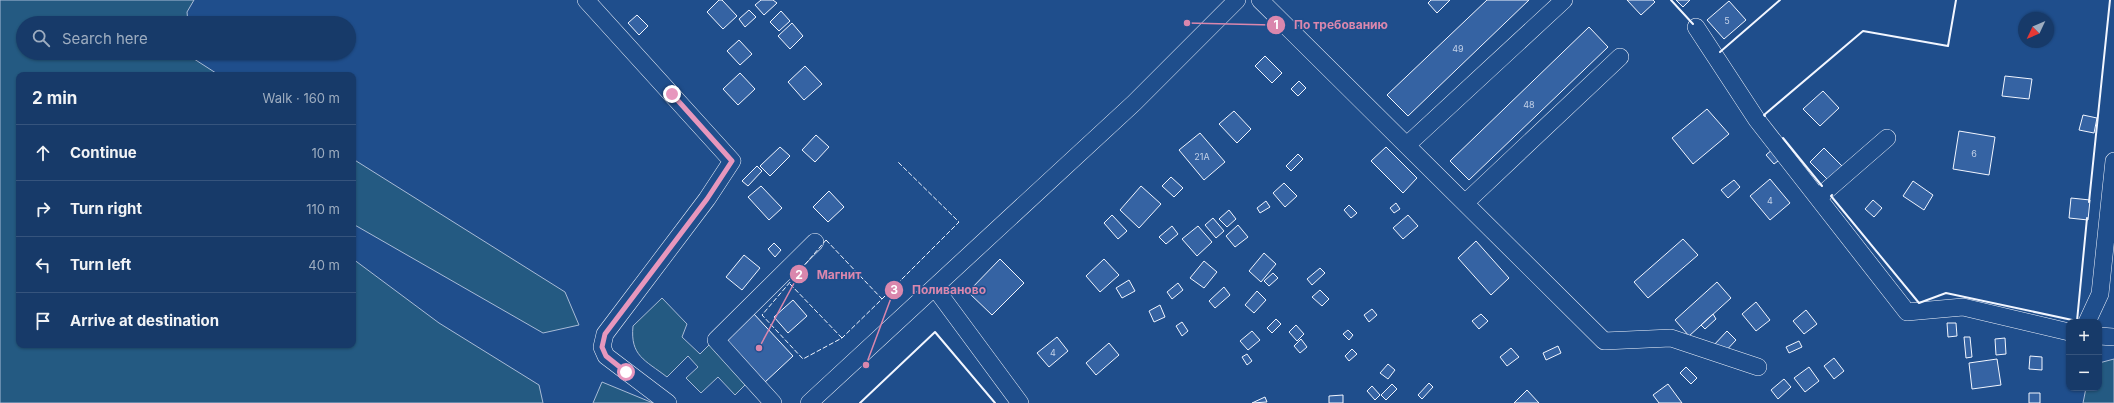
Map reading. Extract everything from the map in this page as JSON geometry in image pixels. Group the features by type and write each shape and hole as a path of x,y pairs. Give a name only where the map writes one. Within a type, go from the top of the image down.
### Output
{"street":[{"path":"586,0 732,161 707,199 605,334 602,347 606,356 664,402"},
{"path":"809,403 1134,103 1237,0"},
{"path":"1260,0 1604,341 1671,338 1758,367"},
{"path":"1407,145 1564,0"},
{"path":"1696,27 1757,120 1819,197 1907,312 1963,307 2066,331"},
{"path":"1465,203 1620,57"},
{"path":"1819,197 1887,138"},
{"path":"2088,319 2100,294 2114,161"},
{"path":"773,403 716,340 815,242"},
{"path":"935,288 1020,403"},
{"path":"2102,336 2114,337"}],"shaded area":[{"path":"0,0 194,0 187,12 187,16 16,16 16,60 196,60 214,72 16,72 16,348 356,348 356,261 439,323 539,385 543,403 0,403"},
{"path":"356,161 565,292 579,325 543,333 356,226"},
{"path":"662,298 687,324 682,337 700,354 709,345 747,383 735,395 718,377 701,393 686,378 698,367 688,356 667,377 646,361 637,351 634,344 633,326"},
{"path":"2114,359 2114,403 2083,403 2085,391 2102,391 2102,362"},
{"path":"602,382 653,403 593,403"}],"building":[{"path":"719,0 722,0 737,16 723,29 707,12"},
{"path":"761,0 773,0 777,3 764,15 755,5"},
{"path":"1431,0 1450,0 1437,13 1428,3"},
{"path":"1487,0 1529,0 1408,116 1387,95"},
{"path":"1627,0 1653,0 1655,2 1641,15"},
{"path":"1676,0 1690,0 1683,7"},
{"path":"1729,1 1746,20 1724,39 1707,20"},
{"path":"749,10 756,17 745,27 739,19"},
{"path":"781,11 790,21 779,31 770,22"},
{"path":"637,15 648,26 639,35 628,23"},
{"path":"792,23 803,36 790,49 778,36"},
{"path":"1589,27 1608,47 1469,180 1450,161"},
{"path":"739,40 752,54 740,65 727,51"},
{"path":"1265,56 1282,73 1272,83 1255,66"},
{"path":"805,66 822,84 804,100 788,82"},
{"path":"740,73 755,89 738,105 723,89"},
{"path":"2005,76 2032,79 2029,99 2002,96"},
{"path":"1299,81 1306,88 1298,96 1291,89"},
{"path":"1823,91 1839,108 1820,126 1803,109"},
{"path":"1707,109 1729,134 1693,164 1672,138"},
{"path":"1234,111 1251,129 1237,143 1219,124"},
{"path":"2083,115 2097,118 2094,133 2079,130"},
{"path":"1959,131 1995,137 1989,175 1953,169"},
{"path":"1200,133 1225,162 1204,180 1179,150"},
{"path":"816,135 829,147 815,162 802,150"},
{"path":"780,147 790,156 770,176 760,166"},
{"path":"1386,147 1417,178 1403,193 1371,161"},
{"path":"1774,148 1782,158 1774,164 1766,155"},
{"path":"1824,148 1842,166 1828,180 1810,162"},
{"path":"1298,154 1303,159 1291,171 1286,166"},
{"path":"757,166 762,171 748,186 742,181"},
{"path":"1171,177 1183,188 1174,197 1162,186"},
{"path":"1770,179 1790,203 1770,220 1750,196"},
{"path":"1734,180 1740,187 1728,198 1721,190"},
{"path":"1913,181 1933,195 1924,210 1903,196"},
{"path":"1284,183 1297,196 1285,207 1273,193"},
{"path":"761,186 782,208 769,220 748,197"},
{"path":"1141,186 1161,204 1139,228 1120,210"},
{"path":"829,191 844,207 828,222 813,207"},
{"path":"2071,198 2090,200 2088,220 2069,218"},
{"path":"1873,200 1882,208 1874,217 1865,209"},
{"path":"1266,201 1270,207 1260,213 1257,208"},
{"path":"1396,203 1400,209 1394,213 1390,208"},
{"path":"1349,205 1357,213 1351,218 1344,210"},
{"path":"1229,210 1236,219 1227,227 1219,219"},
{"path":"1112,215 1127,231 1118,239 1104,223"},
{"path":"1408,215 1418,226 1403,239 1393,228"},
{"path":"1213,218 1224,231 1216,238 1205,225"},
{"path":"1238,225 1248,237 1235,247 1226,236"},
{"path":"1172,226 1178,234 1166,244 1159,237"},
{"path":"1198,226 1212,242 1197,256 1182,239"},
{"path":"1683,239 1698,255 1648,298 1634,282"},
{"path":"1476,241 1509,278 1491,295 1458,258"},
{"path":"774,243 781,250 775,257 768,249"},
{"path":"1264,253 1276,264 1261,282 1249,271"},
{"path":"744,255 760,268 742,290 726,277"},
{"path":"1000,259 1024,283 992,315 968,292"},
{"path":"1104,259 1119,275 1100,292 1086,276"},
{"path":"1204,261 1217,272 1204,288 1190,278"},
{"path":"1320,268 1325,273 1312,285 1307,279"},
{"path":"1273,273 1278,278 1269,286 1264,281"},
{"path":"1129,280 1135,291 1122,298 1116,288"},
{"path":"1717,282 1731,298 1689,336 1675,320"},
{"path":"1178,283 1183,290 1172,299 1167,292"},
{"path":"1224,287 1230,295 1215,308 1209,301"},
{"path":"1320,290 1329,299 1322,306 1312,297"},
{"path":"1257,291 1266,300 1254,313 1245,305"},
{"path":"793,300 807,316 788,333 774,317"},
{"path":"1756,302 1770,320 1756,331 1742,314"},
{"path":"1160,305 1165,317 1154,322 1149,311"},
{"path":"1372,309 1377,315 1369,322 1364,315"},
{"path":"1806,310 1817,324 1804,334 1793,321"},
{"path":"753,313 793,356 764,383 724,339"},
{"path":"1481,314 1488,321 1479,329 1472,321"},
{"path":"1713,314 1716,319 1705,329 1701,325"},
{"path":"1276,319 1281,324 1272,333 1267,328"},
{"path":"1182,322 1188,331 1182,336 1176,326"},
{"path":"1947,323 1956,323 1957,336 1948,337"},
{"path":"1296,325 1304,334 1297,341 1289,332"},
{"path":"1348,330 1353,335 1349,340 1343,334"},
{"path":"1252,331 1260,340 1248,350 1240,341"},
{"path":"1727,331 1736,340 1722,355 1713,346"},
{"path":"1057,337 1068,351 1049,367 1037,353"},
{"path":"1964,337 1970,337 1972,357 1966,358"},
{"path":"2005,338 2006,354 1996,355 1995,339"},
{"path":"1301,339 1307,347 1300,353 1294,346"},
{"path":"1799,341 1802,347 1789,353 1786,347"},
{"path":"1109,343 1119,355 1096,375 1086,363"},
{"path":"1558,346 1561,353 1546,360 1543,353"},
{"path":"1511,348 1519,357 1507,366 1500,357"},
{"path":"1352,349 1357,354 1349,361 1345,356"},
{"path":"1247,354 1252,361 1247,365 1242,357"},
{"path":"2030,356 2042,357 2042,370 2029,369"},
{"path":"1834,358 1844,371 1834,379 1824,366"},
{"path":"1997,359 2001,385 1972,389 1969,363"},
{"path":"1388,364 1395,370 1388,379 1380,373"},
{"path":"1686,367 1697,378 1691,384 1680,373"},
{"path":"1809,367 1819,381 1805,392 1794,378"},
{"path":"1784,379 1791,387 1778,399 1771,390"},
{"path":"1429,383 1433,387 1422,399 1418,395"},
{"path":"1392,384 1397,389 1386,400 1381,395"},
{"path":"1668,384 1682,403 1659,403 1653,395"},
{"path":"1372,386 1380,395 1375,400 1367,391"},
{"path":"1527,390 1539,403 1514,403"},
{"path":"2029,393 2040,393 2040,403 2029,403"},
{"path":"1343,395 1343,403 1329,403 1329,396"},
{"path":"1265,397 1267,402 1252,403"}],"fence":[{"path":"882,299 959,222 897,161"},
{"path":"826,240 882,299 842,338 803,359 762,315 826,240"},
{"path":"790,284 842,338"}],"wall":[{"path":"1671,0 1693,24"},
{"path":"1720,52 1780,0"},
{"path":"1765,116 1764,115 1863,31 1948,46 1956,0"},
{"path":"2089,202 2110,0"},
{"path":"1783,138 1822,186"},
{"path":"1832,195 1831,196 1919,303 1946,293 2077,321 2087,218"},
{"path":"860,403 935,332 995,403"}],"place":[{"name":"По требованию","path":"1187,23"},
{"name":"Магнит","path":"759,348"},
{"name":"Поливаново","path":"866,365"}],"route":[{"path":"626,372 606,356 602,347 605,334 707,199 732,161 672,94"}]}
